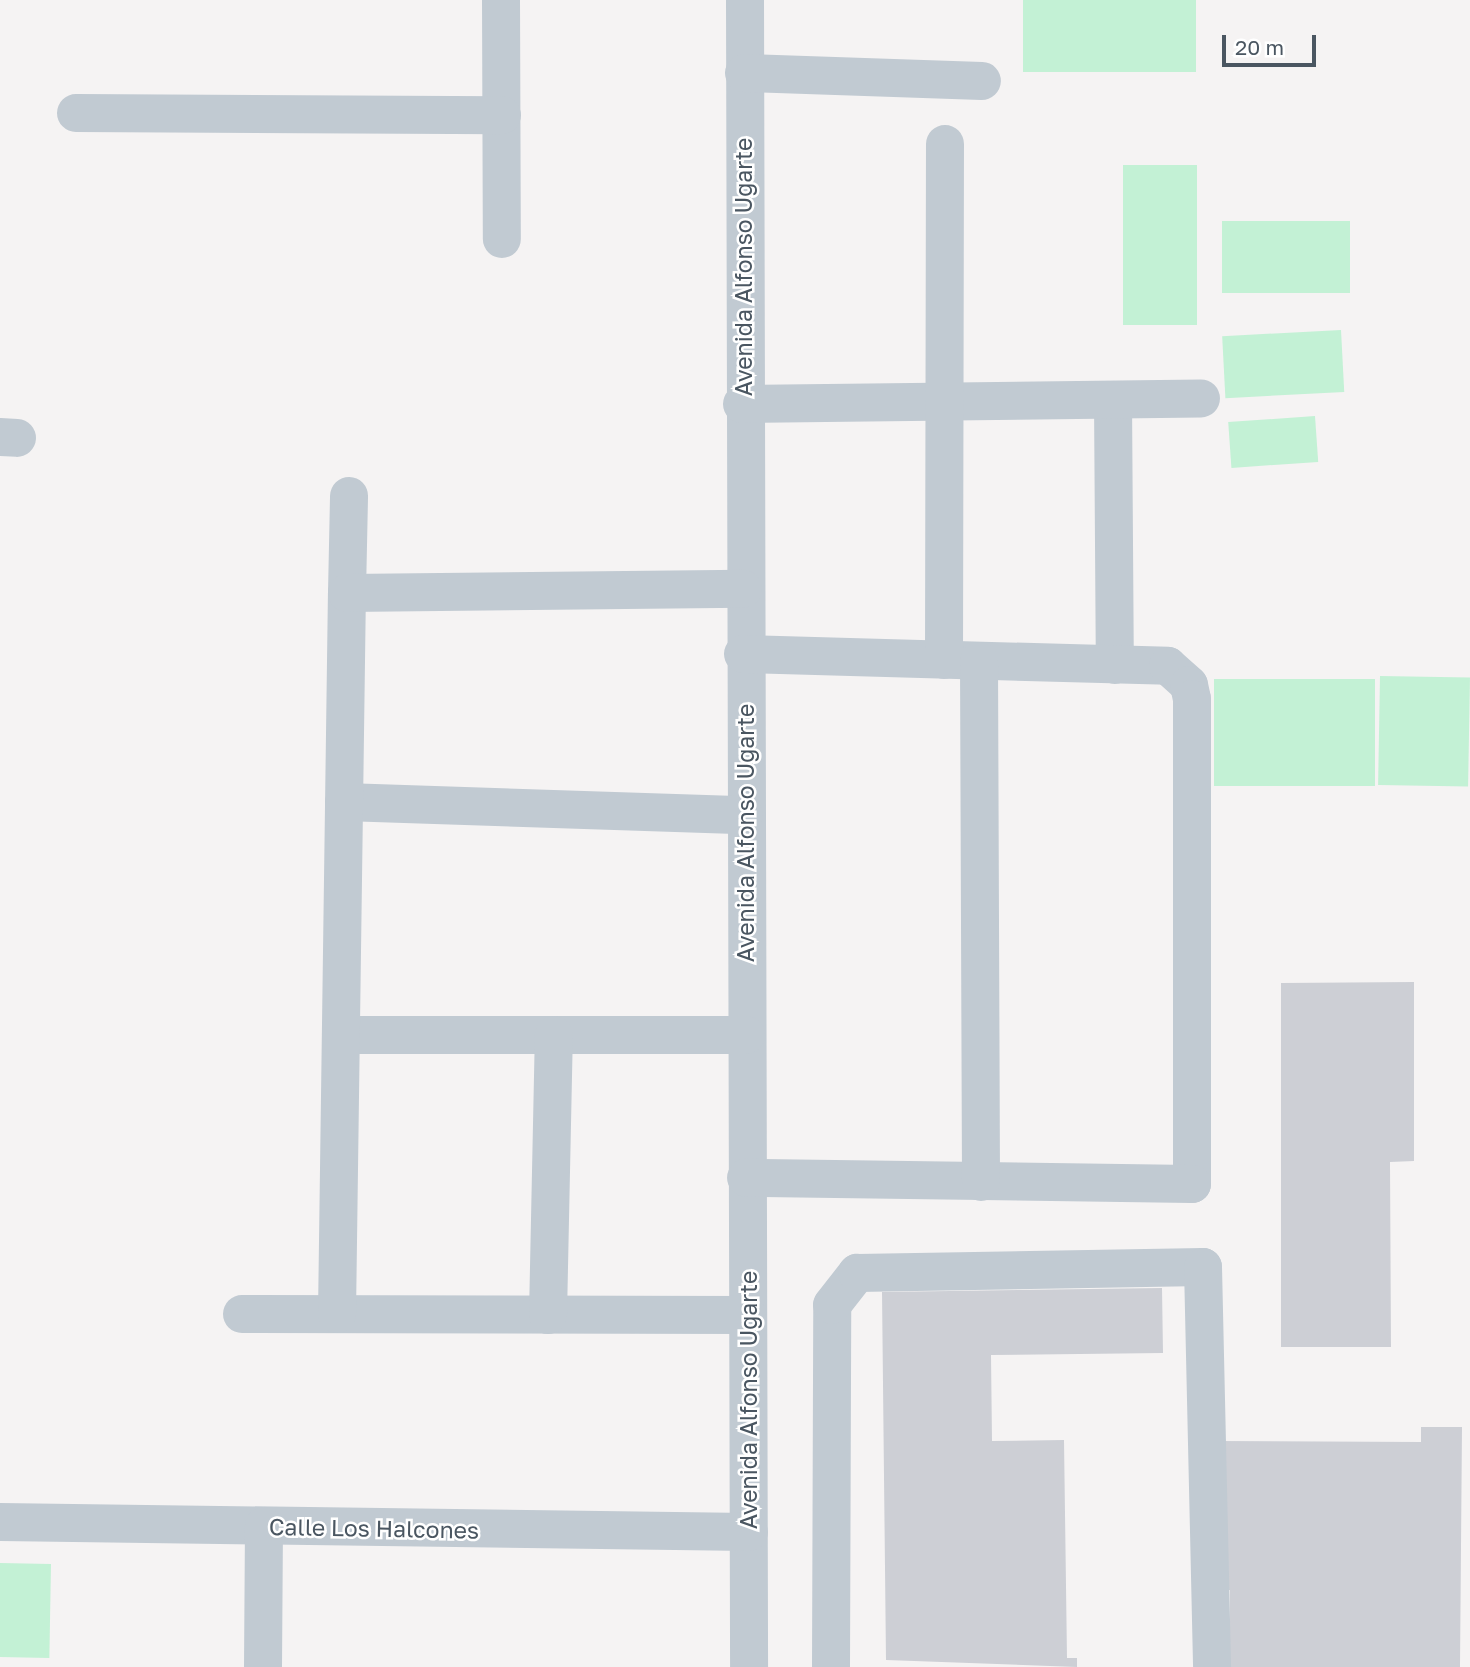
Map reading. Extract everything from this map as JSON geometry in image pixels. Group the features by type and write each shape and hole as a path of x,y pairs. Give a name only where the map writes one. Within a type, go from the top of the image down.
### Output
{"street":[{"path":"501,0 502,239"},
{"name":"Avenida Alfonso Ugarte","path":"745,0 742,404 749,1667"},
{"path":"744,73 982,81"},
{"path":"76,113 502,115"},
{"path":"945,144 946,401 961,660 981,1182"},
{"path":"742,404 1201,398"},
{"path":"1113,400 1115,665"},
{"path":"337,1314 349,496"},
{"path":"347,593 743,589"},
{"path":"743,654 1168,666 1189,685 1192,699 1192,1185 746,1178"},
{"path":"344,802 744,816"},
{"path":"341,1035 746,1035"},
{"path":"548,1315 554,1035"},
{"path":"831,1667 832,1305 857,1273 1203,1267 1212,1667"},
{"path":"242,1314 747,1315"},
{"name":"Calle Los Halcones","path":"0,1522 749,1532"},
{"path":"263,1667 264,1526"}],"green space":[{"path":"1023,0 1196,0 1196,72 1023,72"},
{"path":"1123,165 1197,165 1197,325 1123,325"},
{"path":"1222,221 1350,221 1350,293 1222,293"},
{"path":"1341,330 1344,392 1225,398 1222,336"},
{"path":"1315,416 1318,462 1231,468 1228,422"},
{"path":"1380,676 1470,678 1468,787 1378,785"},
{"path":"1214,679 1375,679 1375,786 1214,786"},
{"path":"0,1563 51,1564 49,1658 0,1657"}],"building":[{"path":"1414,982 1414,1161 1390,1162 1391,1347 1281,1347 1281,983"},
{"path":"1162,1288 1163,1353 991,1355 992,1441 1064,1440 1067,1658 1077,1658 1077,1667 886,1660 882,1292"},
{"path":"1421,1427 1462,1427 1460,1667 1230,1667 1230,1590 1215,1591 1216,1441 1421,1442"}]}
